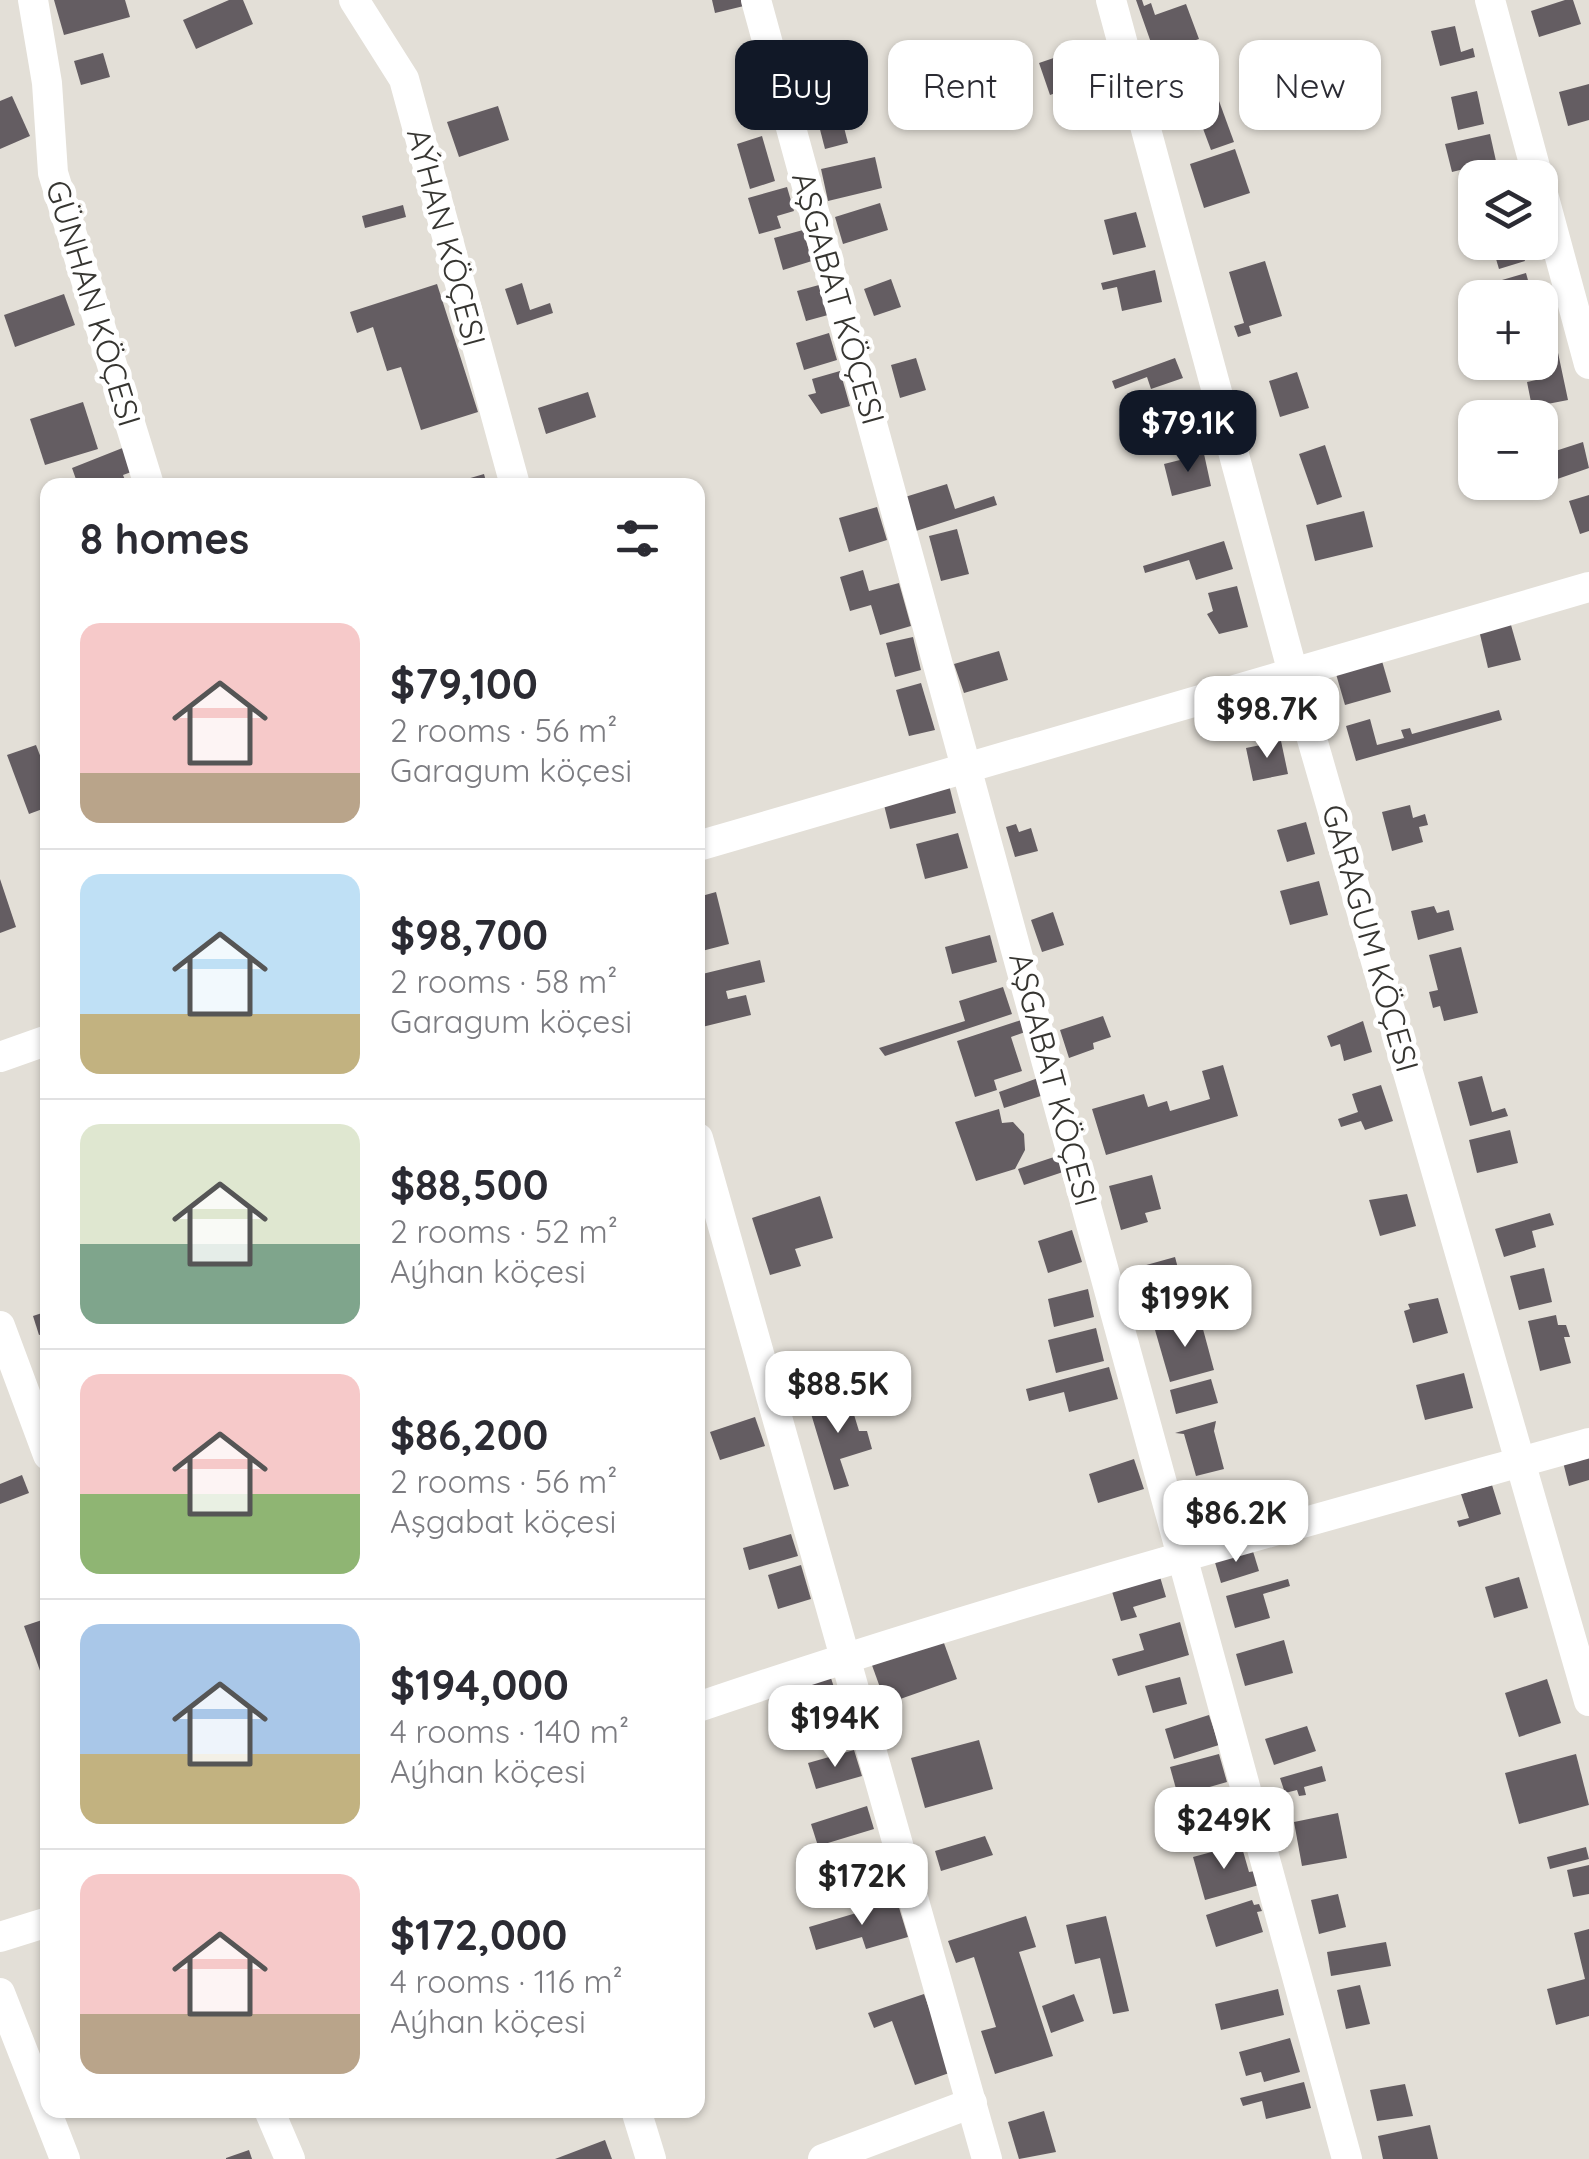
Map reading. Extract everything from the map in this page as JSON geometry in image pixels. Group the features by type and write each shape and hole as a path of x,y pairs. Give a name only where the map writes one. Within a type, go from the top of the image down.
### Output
{"street":[{"name":"GÜNHAN KÖÇESI","path":"32,0 47,82 54,173 147,478"},
{"name":"AÝHAN KÖÇESI","path":"354,0 404,80 513,478"},
{"name":"AŞGABAT KÖÇESI","path":"756,0 970,766 1347,2159"},
{"name":"GARAGUM KÖÇESI","path":"1111,0 1293,673 1524,1461 1589,1701"},
{"path":"1490,0 1534,160"},
{"path":"1558,250 1589,364"},
{"path":"705,844 1589,587"},
{"path":"0,1057 40,1043"},
{"path":"705,1162 987,2159"},
{"path":"0,1326 40,1434"},
{"path":"705,1704 847,1656 1182,1556 1589,1443"},
{"path":"0,1937 40,1924"},
{"path":"0,1992 40,2095"},
{"path":"824,2159 972,2103"},
{"path":"49,2118 65,2159"},
{"path":"272,2118 290,2159"},
{"path":"638,2118 651,2159"}],"building":[{"path":"54,0 125,0 130,17 64,35"},
{"path":"229,0 243,0 253,24 196,49 183,20"},
{"path":"712,0 746,0 748,5 715,13"},
{"path":"1136,0 1142,0 1144,6 1151,3 1155,15 1186,4 1199,39 1150,40"},
{"path":"1573,0 1581,24 1539,37 1531,11"},
{"path":"1455,26 1461,52 1473,48 1475,57 1440,66 1431,31"},
{"path":"103,53 110,77 81,85 74,61"},
{"path":"1053,58 1053,94 1050,95 1039,63"},
{"path":"1589,84 1589,120 1568,126 1559,92"},
{"path":"1477,91 1484,124 1458,130 1451,97"},
{"path":"12,96 30,136 0,149 0,101"},
{"path":"1219,101 1234,142 1211,150 1204,130 1219,130"},
{"path":"498,106 509,140 459,157 447,122"},
{"path":"820,130 845,130 848,143 825,149"},
{"path":"1490,134 1496,160 1458,160 1458,170 1452,172 1445,144"},
{"path":"762,136 775,181 750,189 737,144"},
{"path":"1235,149 1250,193 1204,208 1190,164"},
{"path":"875,157 882,188 828,201 821,169"},
{"path":"787,187 794,211 777,216 781,228 759,234 748,198"},
{"path":"880,203 888,230 843,244 835,217"},
{"path":"403,205 406,217 365,228 362,216"},
{"path":"1136,212 1146,247 1113,255 1104,220"},
{"path":"803,230 812,261 783,270 774,238"},
{"path":"1496,260 1525,260 1525,261 1499,269"},
{"path":"1265,261 1282,316 1249,326 1251,333 1238,337 1234,326 1244,323 1229,272"},
{"path":"1155,270 1162,302 1122,311 1117,287 1103,290 1101,283"},
{"path":"1526,273 1528,280 1502,280"},
{"path":"891,279 901,307 874,316 864,289"},
{"path":"522,283 530,310 550,303 553,313 517,325 505,289"},
{"path":"437,284 478,412 421,430 401,367 387,371 373,327 357,333 350,312"},
{"path":"819,285 828,315 806,321 797,291"},
{"path":"64,294 75,325 15,347 4,315"},
{"path":"829,333 837,360 804,370 796,343"},
{"path":"1558,353 1568,400 1531,400 1527,382 1558,380"},
{"path":"916,358 926,390 900,398 891,365"},
{"path":"1175,358 1183,378 1151,389 1147,377 1115,389 1112,381"},
{"path":"840,371 850,406 821,414 808,395 816,393 812,379"},
{"path":"1297,372 1309,408 1280,417 1269,381"},
{"path":"588,392 596,417 546,434 538,408"},
{"path":"1190,400 1193,413 1158,424 1153,410"},
{"path":"83,402 98,449 45,465 30,419"},
{"path":"1583,442 1589,468 1558,479 1558,450"},
{"path":"1325,445 1342,497 1317,505 1299,454"},
{"path":"125,447 134,471 123,475 124,478 76,478 72,468"},
{"path":"1204,454 1211,486 1172,496 1164,464"},
{"path":"947,484 955,509 994,496 997,505 916,531 905,497"},
{"path":"1589,495 1589,531 1580,534 1569,501"},
{"path":"877,507 887,540 849,552 839,518"},
{"path":"1364,511 1373,547 1315,561 1306,525"},
{"path":"957,529 969,574 941,581 929,536"},
{"path":"1224,541 1233,569 1196,580 1189,560 1145,573 1143,566"},
{"path":"863,570 869,591 899,583 911,626 880,635 871,605 850,611 840,577"},
{"path":"1237,586 1248,627 1219,634 1207,614 1213,611 1208,593"},
{"path":"1509,618 1521,660 1488,668 1478,626"},
{"path":"913,637 921,670 895,677 886,643"},
{"path":"999,651 1008,680 964,693 954,664"},
{"path":"1382,661 1391,692 1345,705 1336,674"},
{"path":"921,683 935,730 909,736 896,690"},
{"path":"1499,710 1502,720 1356,761 1346,726 1370,719 1377,745 1404,738 1401,730 1410,728 1412,734"},
{"path":"1281,741 1288,774 1253,781 1246,748"},
{"path":"36,745 40,755 40,810 29,814 7,755"},
{"path":"948,781 956,813 890,829 882,797"},
{"path":"1410,805 1413,818 1425,814 1428,825 1419,827 1423,842 1392,851 1382,812"},
{"path":"1306,822 1315,854 1287,862 1277,830"},
{"path":"1016,824 1019,832 1031,828 1038,851 1015,857 1006,827"},
{"path":"958,833 968,868 925,879 916,844"},
{"path":"0,879 16,927 0,933"},
{"path":"1319,881 1328,915 1290,925 1280,891"},
{"path":"716,892 729,944 705,950 705,895"},
{"path":"1434,906 1437,913 1449,910 1454,930 1418,940 1411,911"},
{"path":"1053,912 1064,945 1042,952 1031,920"},
{"path":"990,935 997,962 952,974 945,947"},
{"path":"1461,947 1478,1013 1444,1021 1440,1006 1433,1008 1429,992 1438,990 1429,955"},
{"path":"760,960 765,982 726,991 728,999 746,995 751,1015 705,1026 705,973"},
{"path":"1003,987 1012,1014 885,1056 879,1048 965,1021 959,1001"},
{"path":"1103,1016 1111,1037 1093,1043 1094,1049 1069,1058 1060,1030"},
{"path":"1024,1019 1028,1031 1011,1037 1022,1071 994,1080 997,1090 975,1097 957,1041"},
{"path":"1363,1021 1372,1052 1344,1061 1340,1044 1331,1047 1327,1036"},
{"path":"1223,1065 1238,1116 1106,1155 1092,1109 1144,1094 1148,1107 1167,1101 1170,1111 1210,1099 1202,1071"},
{"path":"1482,1076 1492,1112 1505,1108 1508,1116 1470,1126 1458,1082"},
{"path":"1038,1078 1044,1095 1004,1108 999,1092"},
{"path":"1381,1085 1393,1121 1365,1130 1361,1121 1341,1127 1338,1119 1358,1112 1352,1094"},
{"path":"999,1109 1002,1123 1013,1122 1024,1134 1025,1150 1015,1169 976,1181 955,1122"},
{"path":"1510,1130 1518,1163 1477,1173 1469,1140"},
{"path":"1060,1155 1066,1171 1024,1185 1018,1169"},
{"path":"1152,1175 1161,1209 1145,1213 1148,1222 1121,1230 1109,1186"},
{"path":"1407,1194 1416,1226 1380,1236 1369,1200"},
{"path":"820,1196 833,1238 795,1249 801,1266 770,1275 752,1218"},
{"path":"1550,1213 1554,1225 1532,1231 1536,1247 1504,1257 1495,1229"},
{"path":"1072,1230 1082,1262 1048,1273 1038,1241"},
{"path":"1175,1257 1189,1309 1146,1321 1132,1269"},
{"path":"1544,1268 1552,1302 1519,1310 1510,1276"},
{"path":"1088,1289 1094,1317 1054,1327 1048,1299"},
{"path":"1438,1298 1448,1333 1413,1343 1404,1311 1410,1309 1408,1304"},
{"path":"40,1314 40,1335 39,1335 33,1316"},
{"path":"1556,1315 1558,1325 1566,1325 1570,1337 1564,1337 1571,1363 1540,1371 1528,1321"},
{"path":"1200,1318 1214,1370 1170,1382 1155,1330"},
{"path":"1096,1328 1104,1361 1056,1373 1048,1340"},
{"path":"1109,1367 1118,1399 1069,1412 1064,1392 1029,1401 1026,1389"},
{"path":"1464,1373 1473,1408 1425,1420 1416,1385"},
{"path":"1211,1379 1218,1403 1176,1414 1170,1390"},
{"path":"848,1395 859,1431 867,1431 872,1449 840,1459 849,1486 834,1490 809,1407"},
{"path":"755,1417 765,1446 720,1460 710,1432"},
{"path":"1216,1421 1214,1431 1224,1469 1196,1476 1184,1434 1175,1433"},
{"path":"1589,1451 1589,1480 1569,1486 1562,1458"},
{"path":"1134,1459 1144,1489 1098,1503 1089,1474"},
{"path":"22,1475 29,1493 0,1504 0,1484"},
{"path":"1492,1485 1501,1514 1459,1527 1457,1521 1469,1518 1461,1494"},
{"path":"791,1534 798,1556 749,1570 743,1548"},
{"path":"1252,1548 1259,1571 1221,1583 1214,1559"},
{"path":"801,1565 811,1599 778,1609 768,1575"},
{"path":"1158,1570 1166,1597 1133,1607 1137,1617 1121,1621 1110,1585"},
{"path":"1519,1577 1528,1608 1494,1618 1485,1587"},
{"path":"1288,1579 1290,1586 1263,1594 1270,1618 1235,1628 1226,1596"},
{"path":"40,1621 40,1671 24,1626"},
{"path":"1180,1622 1189,1655 1118,1676 1112,1659 1144,1650 1139,1634"},
{"path":"940,1632 957,1679 886,1704 869,1657"},
{"path":"1284,1640 1293,1673 1245,1686 1236,1654"},
{"path":"829,1672 848,1730 807,1743 792,1700 778,1705 773,1690"},
{"path":"1180,1677 1187,1704 1153,1713 1145,1686"},
{"path":"1547,1679 1561,1723 1519,1737 1505,1693"},
{"path":"1209,1715 1219,1745 1174,1759 1165,1729"},
{"path":"1307,1726 1316,1751 1274,1765 1265,1739"},
{"path":"979,1740 993,1789 925,1808 911,1758"},
{"path":"854,1750 862,1776 816,1789 808,1763"},
{"path":"1219,1754 1227,1782 1178,1796 1170,1767"},
{"path":"1576,1754 1589,1805 1519,1824 1505,1773"},
{"path":"1322,1766 1326,1781 1304,1787 1306,1795 1299,1796 1297,1790 1285,1793 1280,1778"},
{"path":"1232,1804 1241,1836 1205,1846 1196,1813"},
{"path":"867,1806 874,1829 818,1846 811,1824"},
{"path":"1338,1813 1347,1858 1302,1866 1294,1822"},
{"path":"985,1836 993,1855 941,1871 935,1851"},
{"path":"1241,1844 1249,1872 1255,1871 1259,1885 1205,1900 1193,1857"},
{"path":"1586,1847 1589,1859 1550,1869 1547,1857"},
{"path":"883,1861 893,1893 854,1905 844,1873"},
{"path":"1589,1865 1589,1894 1573,1897 1567,1870"},
{"path":"1338,1894 1346,1927 1319,1934 1311,1900"},
{"path":"1252,1900 1262,1911 1257,1912 1263,1932 1216,1947 1206,1915"},
{"path":"897,1901 908,1937 866,1949 862,1937 816,1950 809,1927"},
{"path":"1026,1916 1036,1947 1019,1952 1053,2056 995,2074 981,2031 996,2027 974,1957 956,1963 948,1941"},
{"path":"1106,1916 1129,2011 1113,2014 1100,1958 1075,1964 1066,1925"},
{"path":"1589,1929 1589,2016 1556,2025 1547,1989 1585,1979 1574,1933"},
{"path":"1386,1942 1391,1966 1331,1976 1327,1952"},
{"path":"1360,1985 1370,2024 1346,2029 1337,1990"},
{"path":"1278,1989 1284,2015 1221,2030 1215,2004"},
{"path":"924,1994 952,2072 915,2085 892,2021 874,2028 868,2013"},
{"path":"1074,1994 1084,2021 1051,2033 1042,2006"},
{"path":"1290,2038 1300,2072 1264,2082 1261,2072 1246,2076 1239,2052"},
{"path":"1304,2082 1311,2108 1266,2119 1262,2101 1243,2106 1240,2098"},
{"path":"1405,2084 1413,2116 1377,2121 1370,2090"},
{"path":"1044,2111 1056,2152 1019,2159 1008,2122"},
{"path":"1430,2125 1438,2159 1383,2159 1378,2136"},
{"path":"605,2140 612,2159 555,2159"},
{"path":"249,2150 252,2159 226,2159 226,2158"}]}
